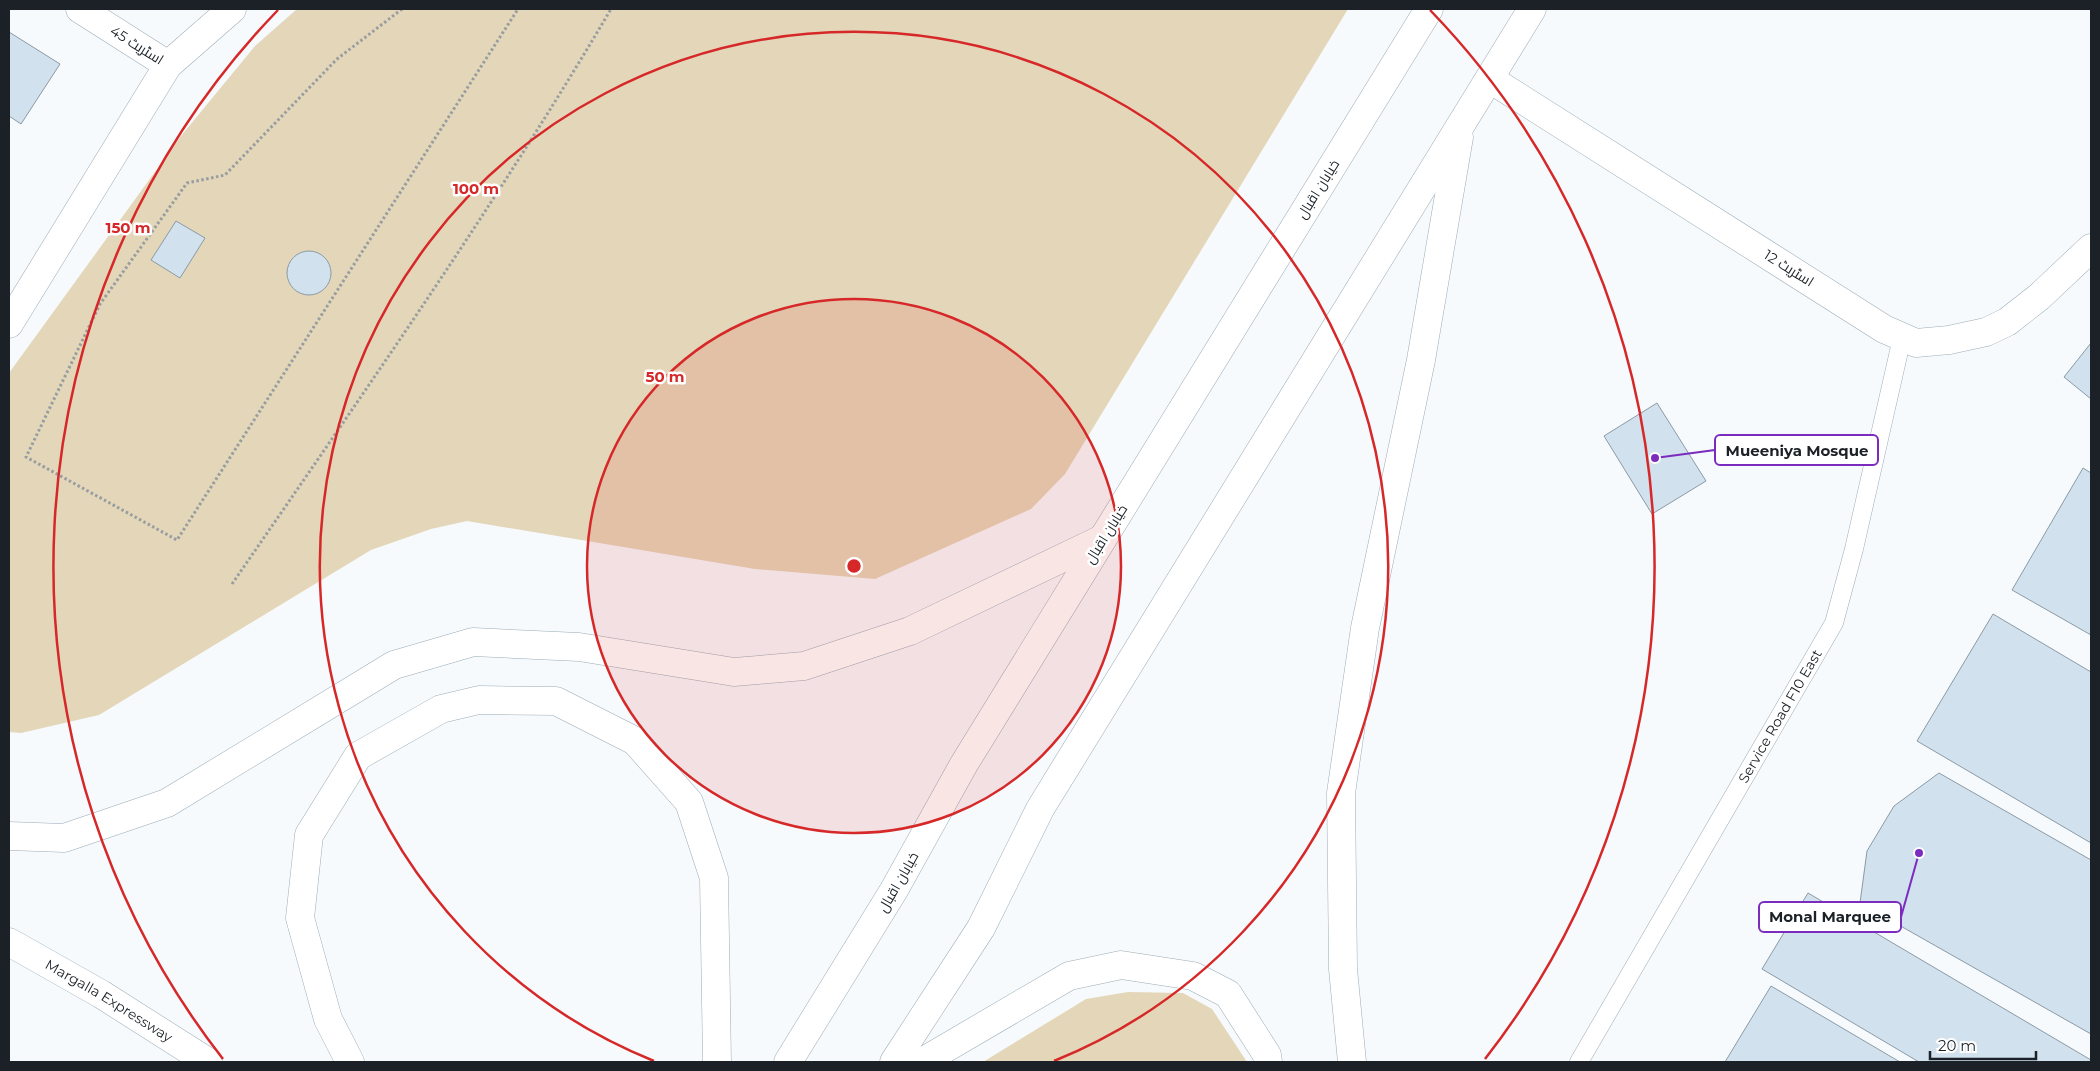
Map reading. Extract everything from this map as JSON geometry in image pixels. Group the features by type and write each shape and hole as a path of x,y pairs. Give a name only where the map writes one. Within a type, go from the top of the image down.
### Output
{"main road":[{"name":"اسٹریٹ 45","path":"80,9 168,65"},
{"path":"9,324 168,65 232,9"},
{"name":"خیابان اقبال","path":"788,1062 894,890 969,756 1429,9"},
{"path":"894,1062 981,928 1040,809 1532,9"},
{"name":"اسٹریٹ 12","path":"1490,78 1884,329 1916,344 1949,340 1986,332 2007,322 2039,297 2091,248"},
{"path":"1352,1062 1343,968 1341,792 1365,628 1421,360 1461,124"},
{"path":"9,836 64,838 167,803 394,666 473,642 578,647 734,672 804,666 910,631 1102,539"},
{"path":"350,1062 328,1019 300,918 308,835 358,756 441,709 479,700 556,702 635,741 688,802 714,878 717,1062"},
{"name":"Margalla Expressway","path":"9,942 100,994 208,1062"},
{"path":"922,1062 1069,976 1121,965 1194,976 1228,994 1267,1055 1268,1062"}],"lane":[{"name":"Service Road F10 East","path":"1579,1062 1834,623 1854,548 1902,338"}],"path":[{"path":"402,9 337,59 225,175 187,184 100,304 26,457 177,540 518,9"},
{"path":"232,584 393,349 569,81 612,9"}],"shaded area":[{"path":"297,9 1348,9 1065,474 1031,509 875,579 755,569 467,521 431,529 371,550 99,715 21,733 9,732 9,373 181,136 255,46"},
{"path":"1128,992 1183,993 1212,1009 1247,1062 983,1062 1086,999"}],"building":[{"path":"9,32 60,64 21,124 9,116"},
{"path":"176,221 205,238 180,278 151,260"},
{"path":"313,251 325,257 330,264 330,282 325,289 318,294 305,295 297,292 290,285 287,269 290,261 297,254"},
{"path":"2091,343 2091,399 2064,377"},
{"path":"1657,403 1706,481 1652,514 1604,436"},
{"path":"2083,468 2091,473 2091,635 2012,590"},
{"path":"1993,614 2091,672 2091,843 1917,741"},
{"path":"1939,773 2091,860 2091,1034 1860,903 1867,851 1894,806"},
{"path":"1808,893 2091,1060 2091,1062 1919,1062 1762,969"},
{"path":"1771,986 1900,1062 1725,1062"}],"place":[{"name":"Mueeniya Mosque","path":"1655,458"},
{"name":"Monal Marquee","path":"1919,853"}]}
